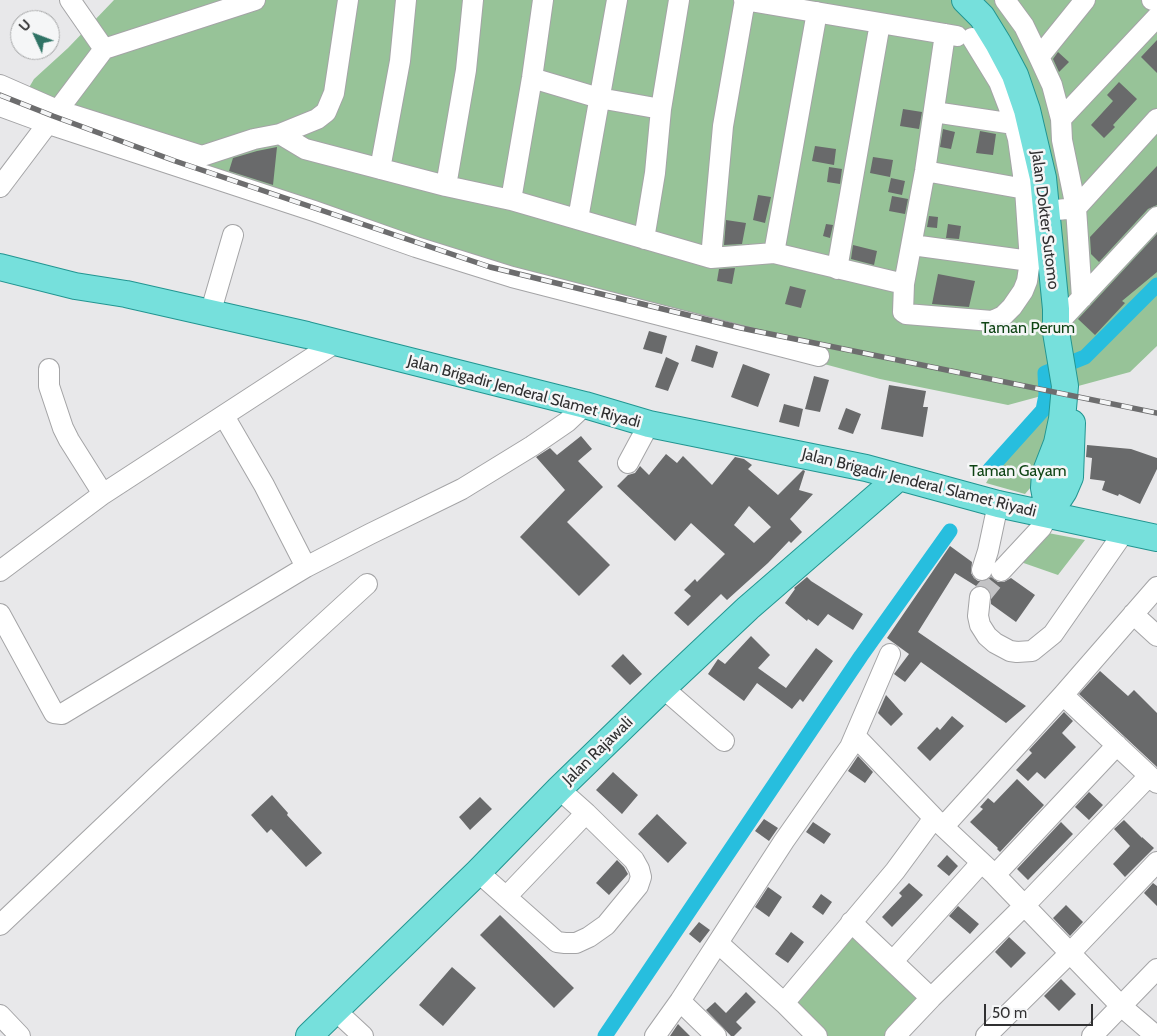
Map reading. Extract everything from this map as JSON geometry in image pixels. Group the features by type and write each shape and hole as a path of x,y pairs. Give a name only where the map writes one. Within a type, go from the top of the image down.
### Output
{"main road":[{"name":"Jalan Dokter Sutomo","path":"980,14 1015,75 1027,110 1043,178 1059,322 1069,386 1057,443 1057,476 1044,488 1049,514"},
{"name":"Jalan Brigadir Jenderal Slamet Riyadi","path":"0,267 75,286 126,294 307,335 585,405 649,424 818,457 866,468 1009,507 1157,538"},
{"path":"1009,507 1057,476 1074,491 1095,526"},
{"name":"Jalan Rajawali","path":"309,1036 478,872 558,789 663,688 756,602 898,478"}],"street":[{"path":"70,0 104,49"},
{"path":"0,106 53,117 202,156 254,139 280,134 322,116 330,106 334,93 348,0"},
{"path":"380,169 400,61 406,0"},
{"path":"446,186 466,70 474,0"},
{"path":"511,200 543,0"},
{"path":"578,220 617,0"},
{"path":"644,239 655,173 661,109 679,0"},
{"path":"711,258 724,126 745,0 945,34 980,14 999,82 1010,108 1018,139 1025,189 1030,261 1027,281 1023,291 1003,316 992,321 906,314 903,312 904,284 925,171 945,34"},
{"path":"1005,0 1024,26 1039,57 1052,85 1061,119 1062,140 1076,208 1082,298"},
{"path":"1039,57 1085,0"},
{"path":"1152,0 1157,1"},
{"path":"0,187 104,49 242,2"},
{"path":"774,253 817,12"},
{"path":"1061,119 1157,17"},
{"path":"837,269 880,23"},
{"path":"532,78 599,98 661,109"},
{"path":"0,85 53,117 416,247 512,277 819,356"},
{"path":"934,112 1014,124"},
{"path":"1047,211 1076,208 1157,119"},
{"path":"280,134 305,149 446,186 511,200 711,258 774,253 904,284"},
{"path":"1037,149 1062,140"},
{"path":"925,171 1025,189"},
{"path":"1059,322 1157,217"},
{"path":"210,314 233,235"},
{"path":"912,245 1030,261"},
{"path":"0,571 102,494 335,343"},
{"path":"49,369 49,386 63,428 102,494"},
{"path":"0,614 54,713 62,714 306,567 462,489 532,446 567,422 585,405"},
{"path":"224,416 248,456 306,567"},
{"path":"628,463 649,424"},
{"path":"1009,507 983,588 980,625 987,636 995,643 1010,651 1024,652 1032,650 1053,634 1124,532"},
{"path":"983,588 1041,528 1049,514"},
{"path":"0,925 156,777 366,584"},
{"path":"784,1003 895,871 939,822 1063,695 1157,587"},
{"path":"1133,614 1157,636"},
{"path":"655,1036 680,1001 784,840 844,757 890,654"},
{"path":"663,688 724,741"},
{"path":"895,1036 931,998 1153,780 1063,695"},
{"path":"855,736 1121,1006 1156,1036"},
{"path":"893,961 1117,745"},
{"path":"478,872 557,942 565,944 576,943 590,937 606,925 638,886 641,877 639,869 634,860 586,813 558,789"},
{"path":"506,897 586,813"},
{"path":"986,1036 1070,953 1157,862"},
{"path":"851,922 931,998"},
{"path":"718,943 817,1036"},
{"path":"1092,1036 1157,970"},
{"path":"680,1001 716,1036"},
{"path":"335,1010 363,1036"},
{"path":"0,1014 20,1036"}],"green space":[{"name":"Taman Perum","path":"114,0 1157,0 1157,346 1130,372 1008,405 880,379 645,316 10,120 34,79 55,60 60,60 60,55"},
{"name":"Taman Gayam","path":"1047,412 1060,415 1038,479 1025,494 986,483 995,468"},
{"path":"1027,529 1085,540 1058,575 1015,560"},
{"path":"851,922 931,998 895,1036 820,1036 784,997"}],"building":[{"path":"1157,40 1157,73 1141,57"},
{"path":"1058,52 1069,62 1059,72 1053,59"},
{"path":"1119,82 1137,99 1113,125 1115,127 1104,138 1091,125 1113,101 1107,95"},
{"path":"903,109 922,112 919,129 900,126"},
{"path":"943,129 955,132 951,149 940,147"},
{"path":"980,131 996,134 993,155 976,153"},
{"path":"815,146 836,149 834,165 812,161"},
{"path":"277,147 273,185 229,171 233,158"},
{"path":"873,157 893,160 890,177 870,173"},
{"path":"1157,166 1157,205 1148,209 1099,262 1091,254 1090,237"},
{"path":"829,167 842,169 840,184 827,182"},
{"path":"891,178 905,181 902,195 888,192"},
{"path":"758,195 771,197 765,223 753,220"},
{"path":"892,196 908,199 905,214 889,211"},
{"path":"929,216 938,217 937,228 927,227"},
{"path":"726,220 746,223 742,244 724,245"},
{"path":"826,224 833,225 830,238 823,236"},
{"path":"948,224 961,226 959,239 946,238"},
{"path":"1157,234 1157,272 1122,301 1125,303 1095,335 1078,319"},
{"path":"853,245 877,251 874,265 851,259"},
{"path":"735,268 732,284 717,281 719,269"},
{"path":"938,274 975,281 969,307 932,304"},
{"path":"790,286 806,290 801,308 785,304"},
{"path":"649,331 667,336 662,354 643,349"},
{"path":"696,345 718,352 713,368 691,361"},
{"path":"666,357 679,363 668,391 655,387"},
{"path":"743,364 770,374 758,407 731,397"},
{"path":"814,376 829,380 820,412 805,409"},
{"path":"889,385 926,391 923,407 928,407 923,437 881,429"},
{"path":"784,404 803,409 799,427 779,422"},
{"path":"846,408 861,414 853,434 838,429"},
{"path":"581,436 592,449 578,461 603,487 567,522 610,565 579,596 520,537 565,490 536,457 550,448 557,455"},
{"path":"1087,445 1131,449 1157,458 1157,469 1140,504 1119,494 1118,496 1102,490 1105,481 1090,479 1092,458 1086,457"},
{"path":"666,454 677,463 683,456 712,485 735,457 744,459 752,465 748,469 778,495 803,470 805,471 799,490 813,494 790,519 802,532 791,543 789,541 727,600 721,594 688,626 674,613 691,596 684,590 695,579 697,582 725,554 691,523 675,541 617,486 628,475 635,473 640,466 649,475","holes":["749,506 771,527 754,543 734,525"]},
{"path":"950,546 972,562 971,573 978,581 985,581 991,577 998,582 1004,582 1011,578 1035,595 1016,622 991,604 991,593 987,588 982,585 976,586 955,573 918,632 1026,706 1006,723 921,662 905,682 894,674 909,654 887,638"},
{"path":"807,577 863,614 853,630 828,614 818,626 808,619 807,621 785,603 794,588"},
{"path":"751,636 770,655 758,668 786,688 816,648 833,661 803,702 800,699 792,709 757,683 744,701 708,674 718,659 725,664"},
{"path":"623,654 642,674 630,685 611,666"},
{"path":"1100,671 1128,696 1134,690 1157,713 1157,767 1079,694"},
{"path":"886,695 903,714 891,726 878,713"},
{"path":"1064,712 1073,721 1062,733 1076,747 1045,779 1037,772 1028,781 1016,770 1032,753 1029,750"},
{"path":"952,716 964,726 930,761 917,748 937,727 940,730"},
{"path":"858,756 873,772 865,783 848,771"},
{"path":"613,772 638,795 622,814 596,790"},
{"path":"1017,779 1044,805 1000,852 970,822 983,809 980,807 988,798 994,803"},
{"path":"1089,792 1103,805 1089,820 1075,807"},
{"path":"272,795 288,813 287,815 322,853 306,867 271,829 267,833 251,815"},
{"path":"480,797 492,809 470,830 459,817"},
{"path":"657,814 687,843 668,863 638,834"},
{"path":"764,819 778,828 769,841 755,831"},
{"path":"1124,820 1154,848 1125,877 1113,864 1130,846 1114,829"},
{"path":"813,822 831,834 824,844 806,832"},
{"path":"1061,822 1073,834 1028,880 1017,869"},
{"path":"947,855 958,866 949,876 937,866"},
{"path":"617,860 628,874 609,895 596,883"},
{"path":"909,883 923,895 892,927 882,917 902,896 899,893"},
{"path":"1153,883 1157,886 1157,906 1144,893"},
{"path":"768,887 782,897 769,917 755,907"},
{"path":"821,894 832,902 823,915 812,907"},
{"path":"1066,905 1083,922 1070,936 1053,918"},
{"path":"958,906 979,924 970,934 949,916"},
{"path":"500,915 574,988 554,1008 480,935"},
{"path":"699,922 710,930 700,943 689,934"},
{"path":"791,932 804,942 788,963 775,954"},
{"path":"1009,937 1026,953 1011,968 995,952"},
{"path":"452,967 476,988 443,1026 419,1005"},
{"path":"1061,979 1076,994 1059,1011 1044,996"},
{"path":"746,992 756,1002 736,1022 742,1028 734,1036 731,1036 706,1010 715,1002 726,1013"},
{"path":"678,1024 690,1036 670,1036"}],"waterway":[{"path":"990,469 1043,410 1046,395 1045,373 1085,357 1157,285"},
{"path":"605,1036 861,656 950,531"}],"tunnel":[{"path":"980,597 1001,571"}],"railway":[{"path":"0,95 175,161 490,267 741,328 1157,413"}]}
